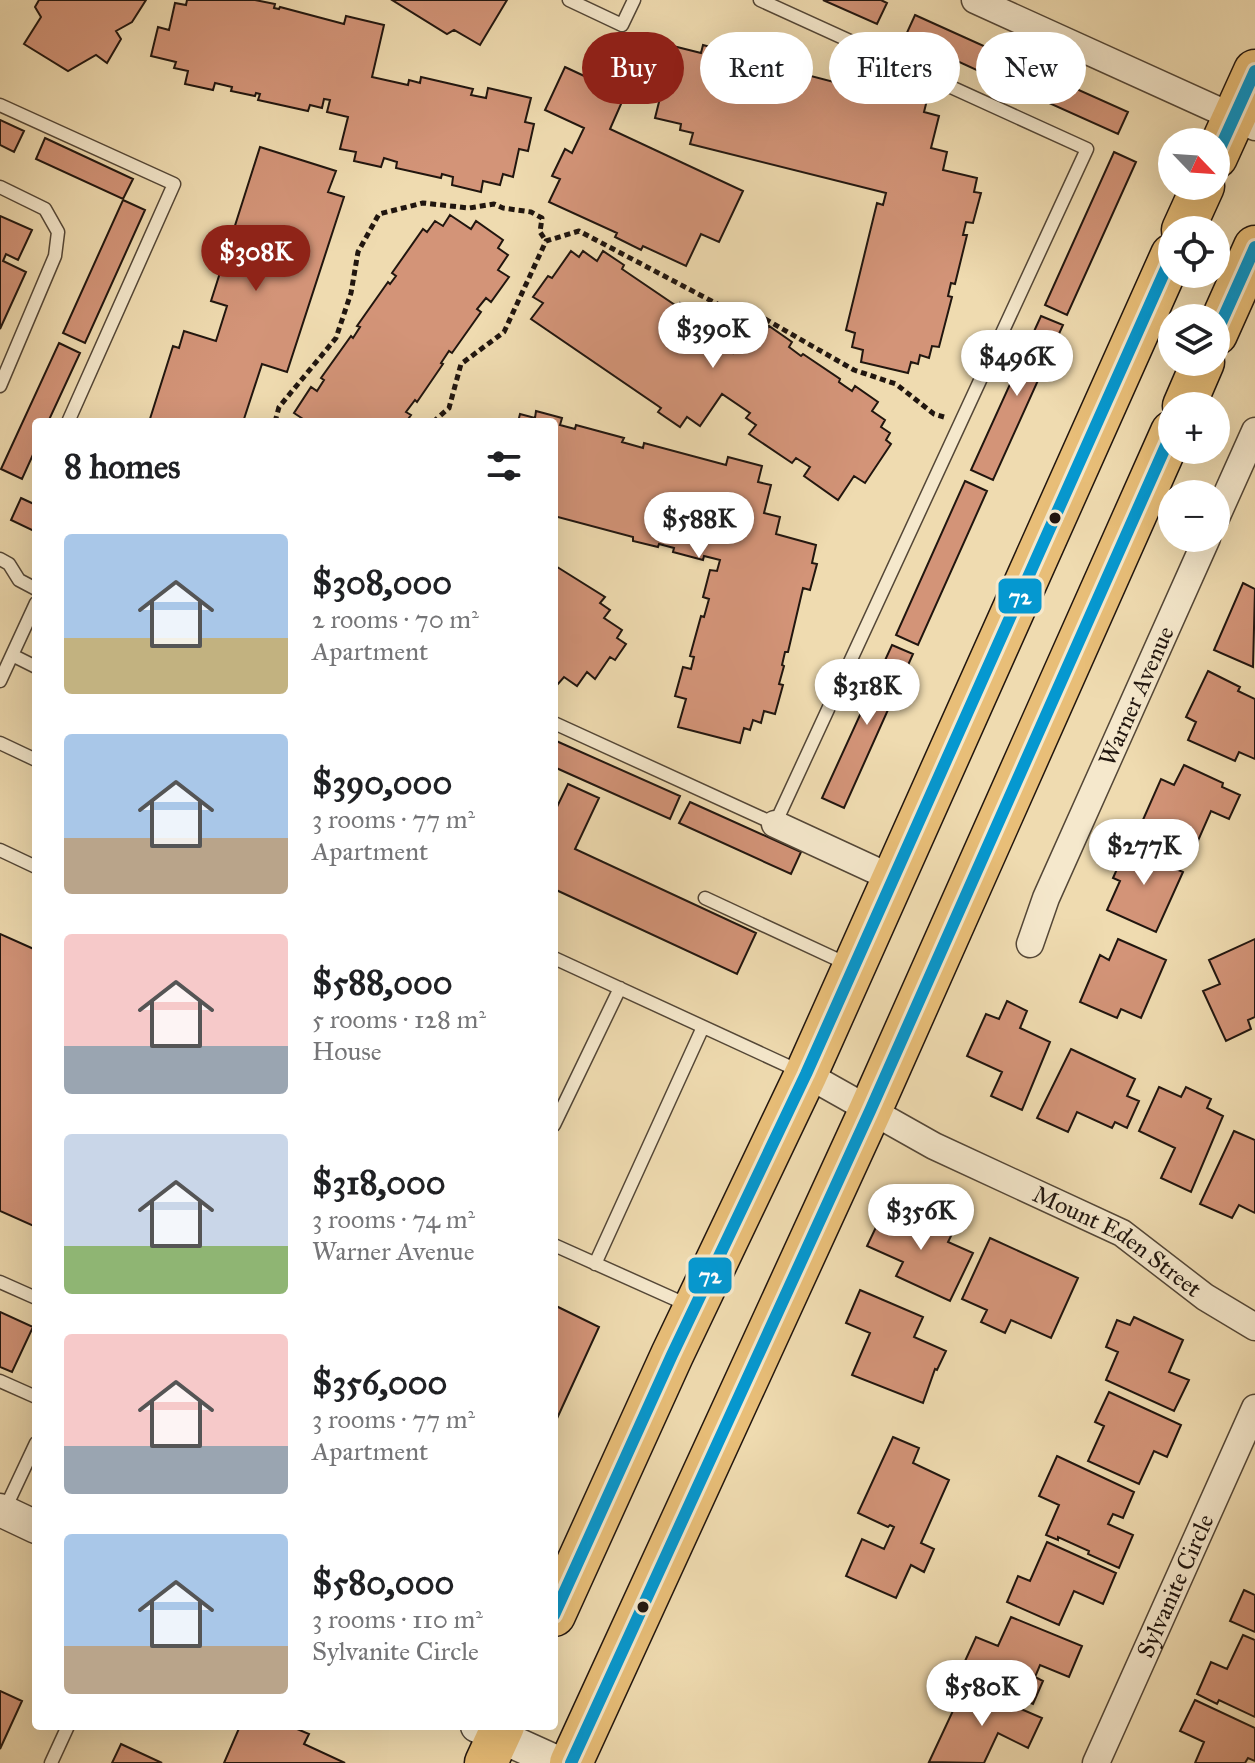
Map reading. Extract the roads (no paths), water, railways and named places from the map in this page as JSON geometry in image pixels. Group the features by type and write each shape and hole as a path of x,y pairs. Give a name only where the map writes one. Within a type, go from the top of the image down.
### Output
{"main road":[{"path":"1230,140 1244,122 1255,71"},
{"path":"1229,304 1255,247"},
{"path":"558,1606 694,1308 806,1074 1158,286"},
{"path":"571,1763 870,1111 1158,463"}],"street":[{"path":"984,2 1244,122"},
{"path":"1230,487 1255,431"},
{"name":"Warner Avenue","path":"1030,944 1046,898 1201,552"},
{"path":"775,824 894,879"},
{"name":"Mount Eden Street","path":"806,1074 934,1146 1122,1233 1205,1297 1255,1327"},
{"name":"Sylvanite Circle","path":"1096,1763 1255,1408"},
{"path":"2,1511 32,1525"},
{"path":"491,1738 559,1763"}],"lane":[{"path":"569,0 622,25 634,0"},
{"path":"558,725 775,824 1087,149 760,0"},
{"path":"0,105 174,184 70,418"},
{"path":"0,187 45,209 58,232 55,256 0,386"},
{"path":"0,559 9,564 19,580 32,587"},
{"path":"0,681 32,612"},
{"path":"12,655 32,665"},
{"path":"0,743 32,758"},
{"path":"0,850 32,865"},
{"path":"705,898 853,967"},
{"path":"558,960 806,1074"},
{"path":"558,1117 620,988"},
{"path":"595,1264 703,1027"},
{"path":"558,1247 694,1308"},
{"path":"0,1282 32,1296"},
{"path":"0,1381 32,1395"},
{"path":"2,1511 32,1451"},
{"path":"51,1763 66,1730"}]}
